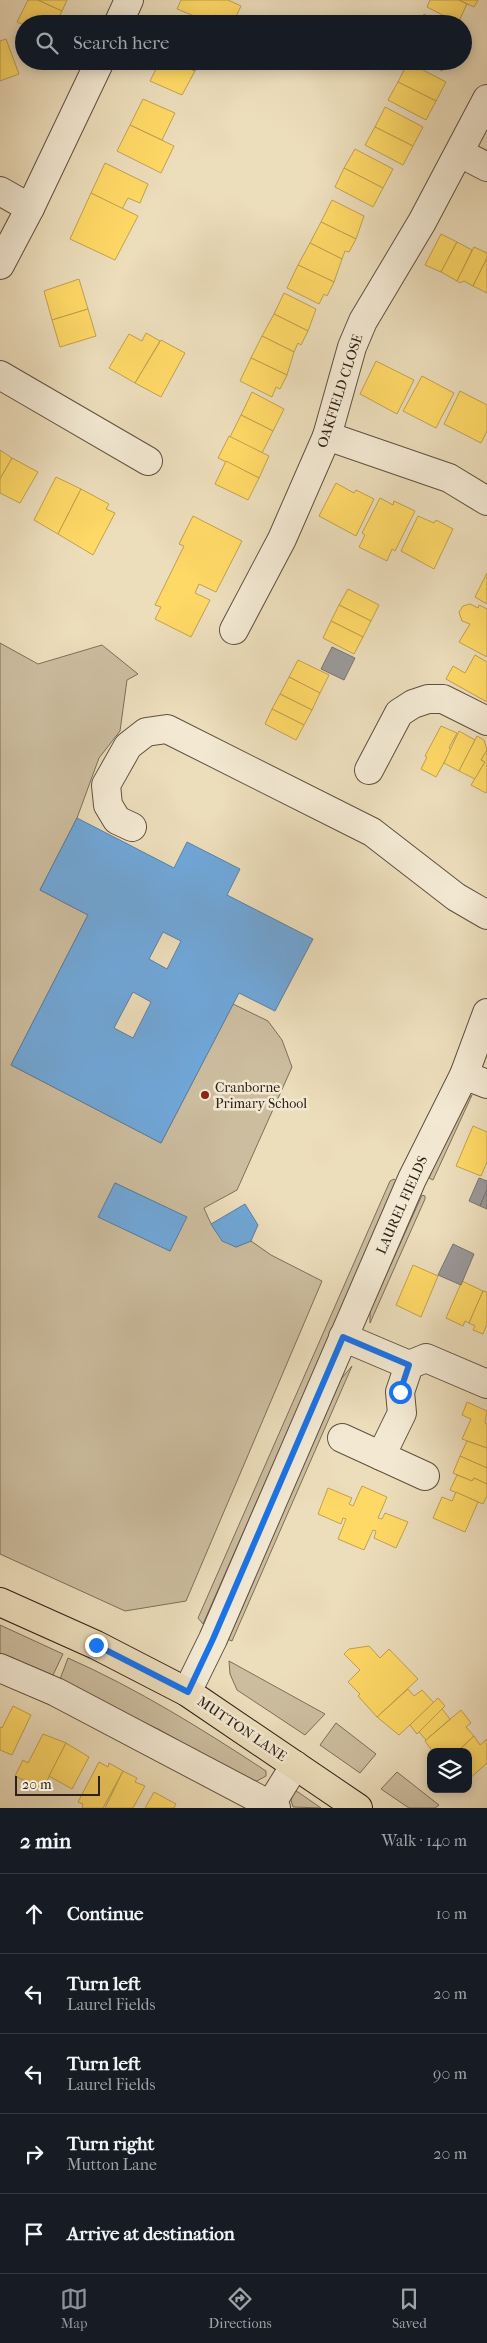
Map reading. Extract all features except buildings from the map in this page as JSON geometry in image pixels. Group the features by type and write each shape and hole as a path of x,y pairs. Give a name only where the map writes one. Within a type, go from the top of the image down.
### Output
{"main road":[{"name":"MUTTON LANE","path":"0,1602 96,1645 188,1692 358,1808"}],"street":[{"path":"122,15 129,0"},
{"path":"0,265 30,208 96,70"},
{"name":"OAKFIELD CLOSE","path":"234,630 282,539 327,436 352,347 363,322 422,222 486,101"},
{"path":"460,153 487,167"},
{"path":"0,192 30,208"},
{"path":"0,375 148,461"},
{"path":"327,436 449,478 487,501"},
{"path":"369,770 399,712 413,704 428,699 443,699 487,721"},
{"path":"132,827 117,820 108,805 106,785 128,746 146,732 167,729 372,832 456,897 487,915"},
{"name":"LAUREL FIELDS","path":"188,1692 213,1639 412,1179 475,1079 487,1013"},
{"path":"343,1337 409,1365 426,1358 487,1384"},
{"path":"381,1456 402,1413 400,1392 409,1365"},
{"path":"342,1438 425,1476"},
{"name":"MUTTON LANE","path":"0,1668 56,1692 274,1806 295,1764"}],"shaded area":[{"path":"0,643 38,664 102,645 138,674 127,680 120,731 99,758 77,818 40,890 88,915 11,1065 161,1143 233,1004 268,1021 282,1040 292,1067 237,1190 204,1208 216,1231 229,1244 236,1247 251,1241 271,1255 322,1281 186,1601 125,1611 0,1554","holes":["115,1183 186,1217 170,1251 99,1217"]},
{"path":"472,1095 433,1180 429,1178 461,1104"},
{"path":"394,1179 397,1182 203,1624 198,1618 390,1181"},
{"path":"422,1195 425,1196 425,1199 370,1323 370,1311"},
{"path":"352,1366 232,1641 227,1639 341,1379"},
{"path":"0,1625 63,1654 52,1677 0,1656"},
{"path":"68,1658 169,1710 266,1771 266,1776 257,1781 249,1780 160,1730 59,1682"},
{"path":"229,1661 325,1714 305,1735 237,1690 230,1674"},
{"path":"336,1723 376,1754 360,1773 320,1745"},
{"path":"397,1772 439,1805 435,1808 409,1808 381,1789"},
{"path":"294,1791 321,1808 293,1807 291,1800"}],"place":[{"name":"Cranborne Primary School","path":"205,1095"}],"route":[{"path":"96,1645 188,1692 213,1639 343,1337 409,1365 400,1392"}]}
